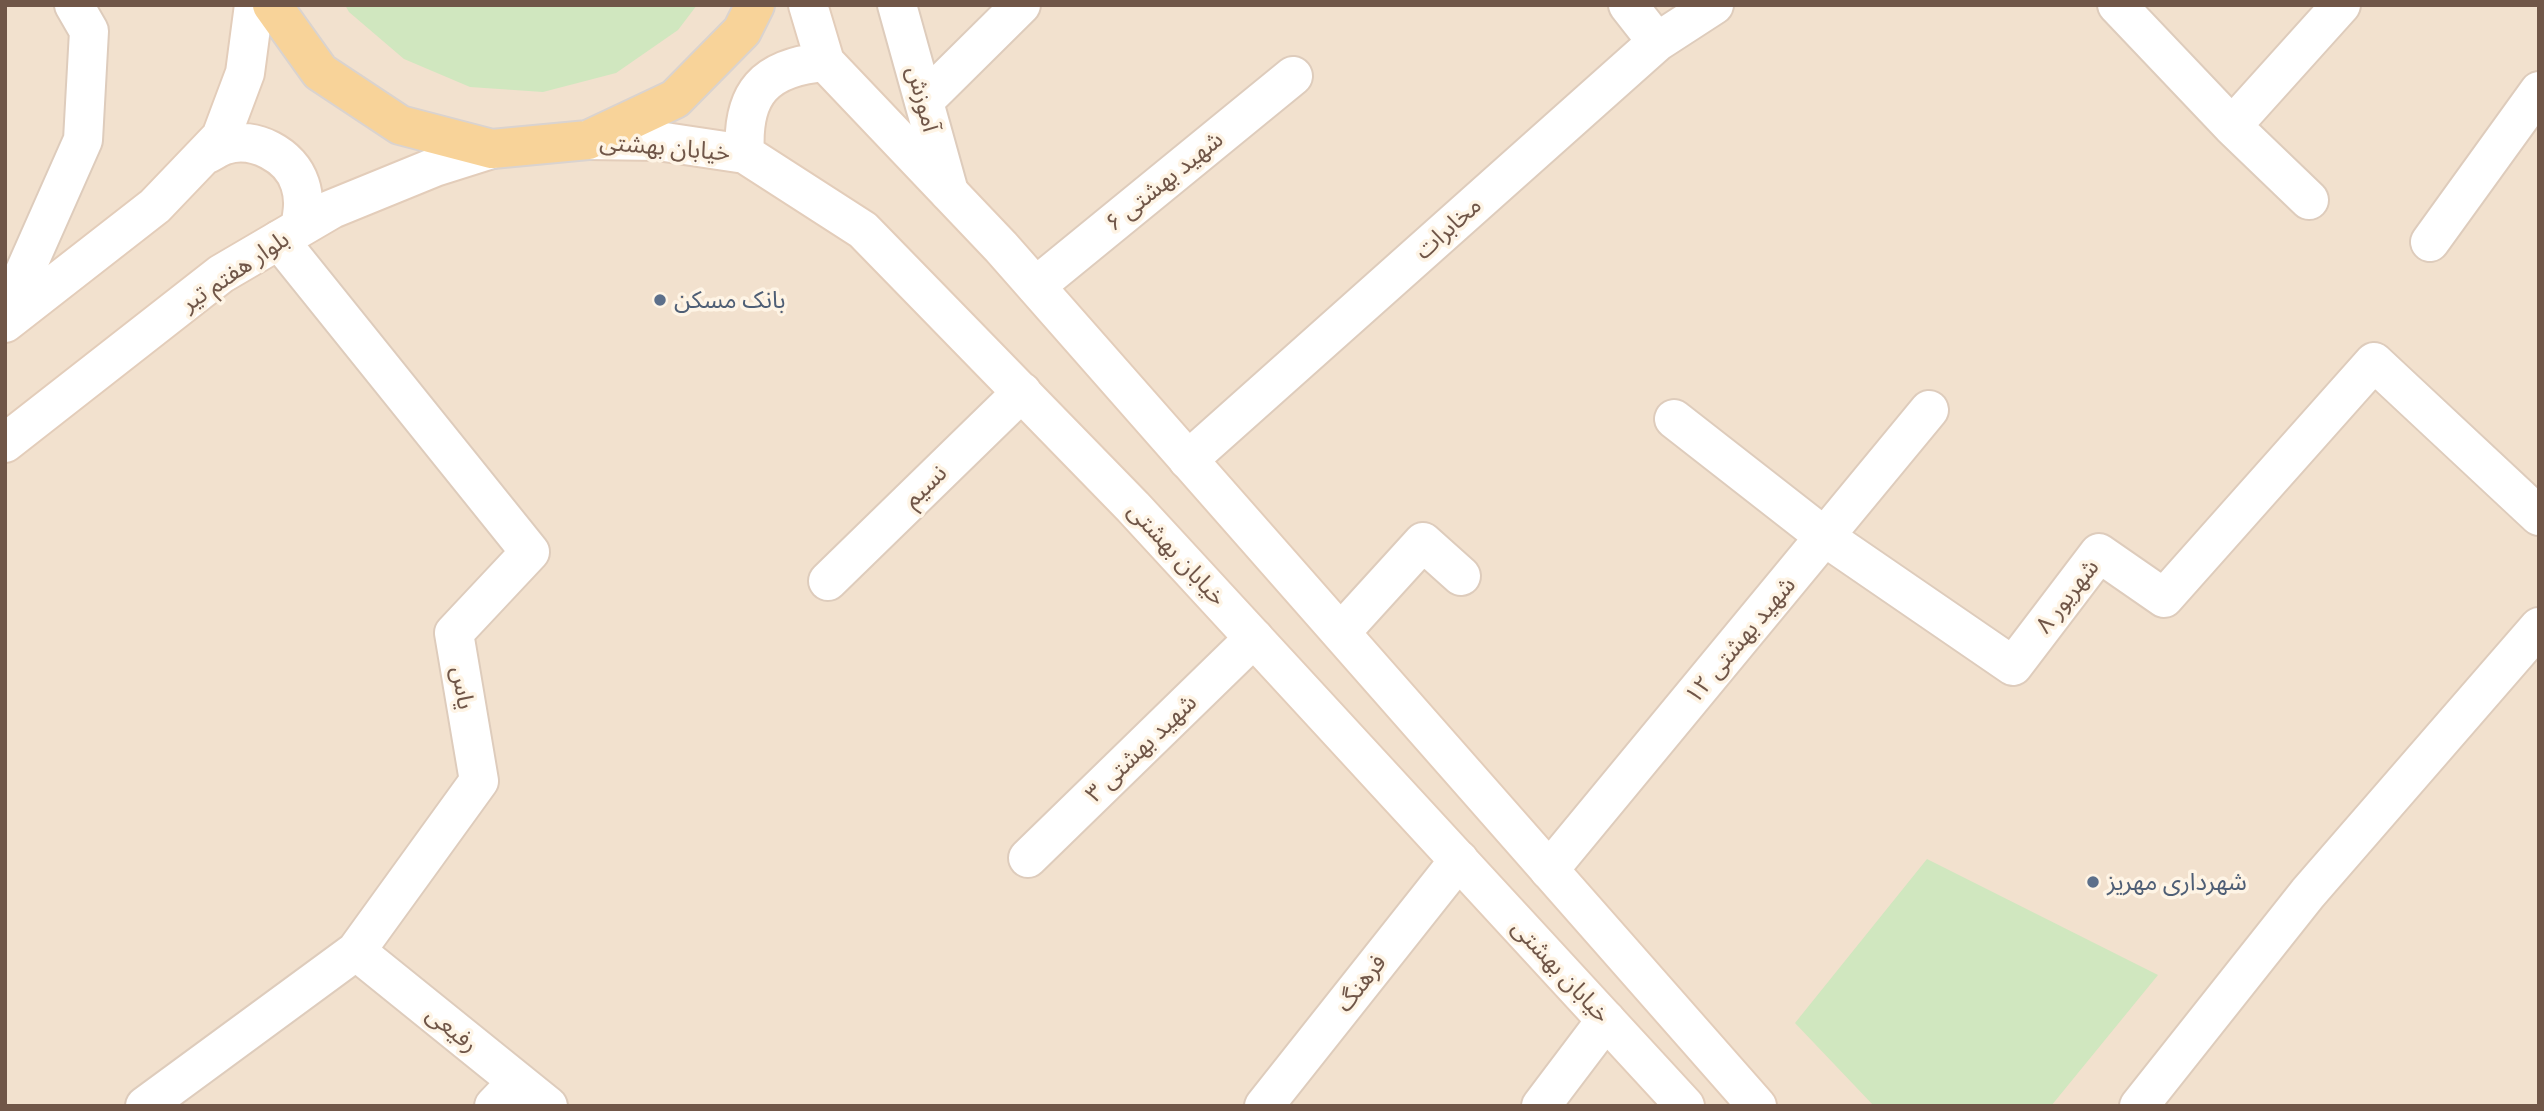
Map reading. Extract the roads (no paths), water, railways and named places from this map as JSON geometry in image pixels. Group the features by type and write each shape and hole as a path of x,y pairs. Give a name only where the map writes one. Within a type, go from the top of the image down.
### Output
{"main road":[{"path":"272,5 320,72 400,125 492,149 588,141 675,99 742,31 755,5"}],"street":[{"path":"5,304 21,280 83,140 89,31 74,5"},
{"path":"5,323 155,206 221,137 245,73 254,5"},
{"path":"808,5 825,62 1035,286 1342,631 1756,1106"},
{"name":"آموزش","path":"897,5 949,192"},
{"path":"924,101 1021,5"},
{"path":"1628,5 1657,42"},
{"name":"مخابرات","path":"1188,460 1657,42 1714,5"},
{"path":"2117,5 2232,126 2309,200"},
{"path":"2232,126 2341,5"},
{"path":"745,153 744,131 749,105 763,84 780,72 804,64 825,62"},
{"name":"شهید بهشتی ۶","path":"1035,286 1293,76"},
{"path":"2430,242 2539,91"},
{"name":"خیابان بهشتی","path":"588,141 658,141 745,153 863,230 1133,507 1685,1106"},
{"path":"205,155 226,145 248,143 270,150 288,163 300,182 304,204 290,233"},
{"name":"بلوار هفتم تیر","path":"5,443 221,274 331,209 436,167 492,149"},
{"name":"یاس","path":"145,1106 356,951 479,781 454,633 530,552 290,233"},
{"name":"۸ شهریور","path":"1674,419 1825,537 2013,666 2099,553 2164,598 2374,362 2539,516"},
{"name":"نسیم","path":"828,580 1022,392"},
{"name":"شهید بهشتی ۱۲","path":"1549,870 1929,410"},
{"path":"1342,631 1423,542 1461,576"},
{"path":"2139,1106 2308,892 2539,627"},
{"name":"شهید بهشتی ۳","path":"1028,858 1254,638"},
{"name":"فرهنگ","path":"1264,1106 1459,860"},
{"name":"رفیعی","path":"356,951 505,1094 548,1106"},
{"path":"1541,1106 1606,1020"}],"place":[{"name":"بانک مسکن","path":"660,300"},
{"name":"شهرداری مهریز","path":"2093,882"}]}
